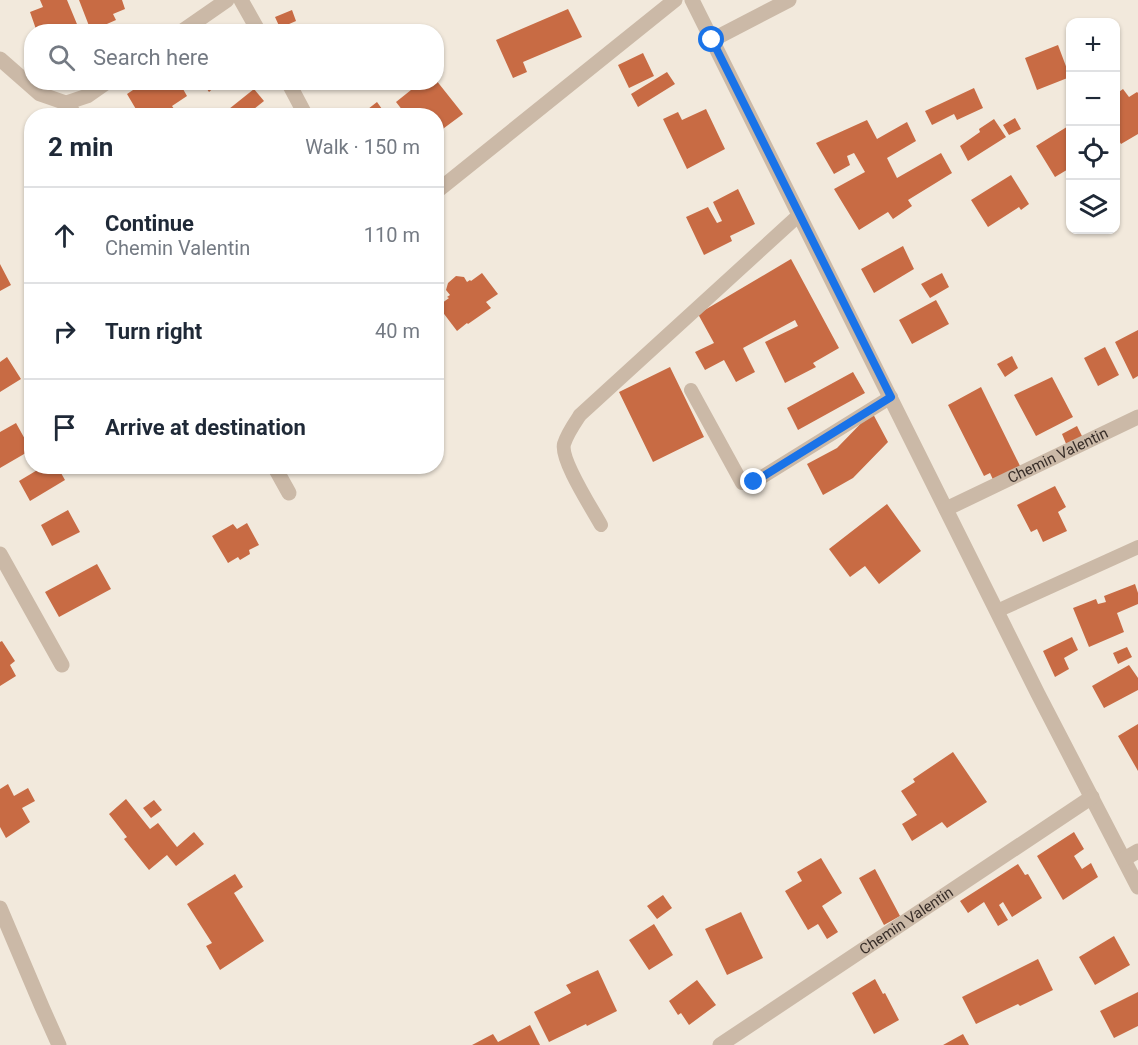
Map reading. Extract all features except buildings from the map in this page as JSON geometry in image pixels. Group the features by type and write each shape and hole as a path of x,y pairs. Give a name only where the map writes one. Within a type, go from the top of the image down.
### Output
{"street":[{"path":"192,24 227,0"},
{"path":"241,0 254,24"},
{"path":"444,186 675,0"},
{"path":"692,0 997,611 1138,886"},
{"path":"712,40 789,0"},
{"path":"0,59 24,80"},
{"path":"35,90 40,94 66,103 70,108"},
{"path":"66,103 87,96 96,90"},
{"path":"292,90 302,108"},
{"name":"Chemin Valentin","path":"946,508 1138,417"},
{"path":"278,474 289,493"},
{"path":"0,554 62,665"},
{"name":"Chemin Valentin","path":"720,1045 1092,797"},
{"path":"1124,859 1138,850"},
{"path":"0,908 59,1045"}],"lane":[{"path":"602,525 569,468 563,446 580,415 800,215"},
{"path":"691,390 742,483 754,482 891,397"},
{"path":"997,611 1138,547"}],"route":[{"path":"712,40 891,397 754,482"}]}
